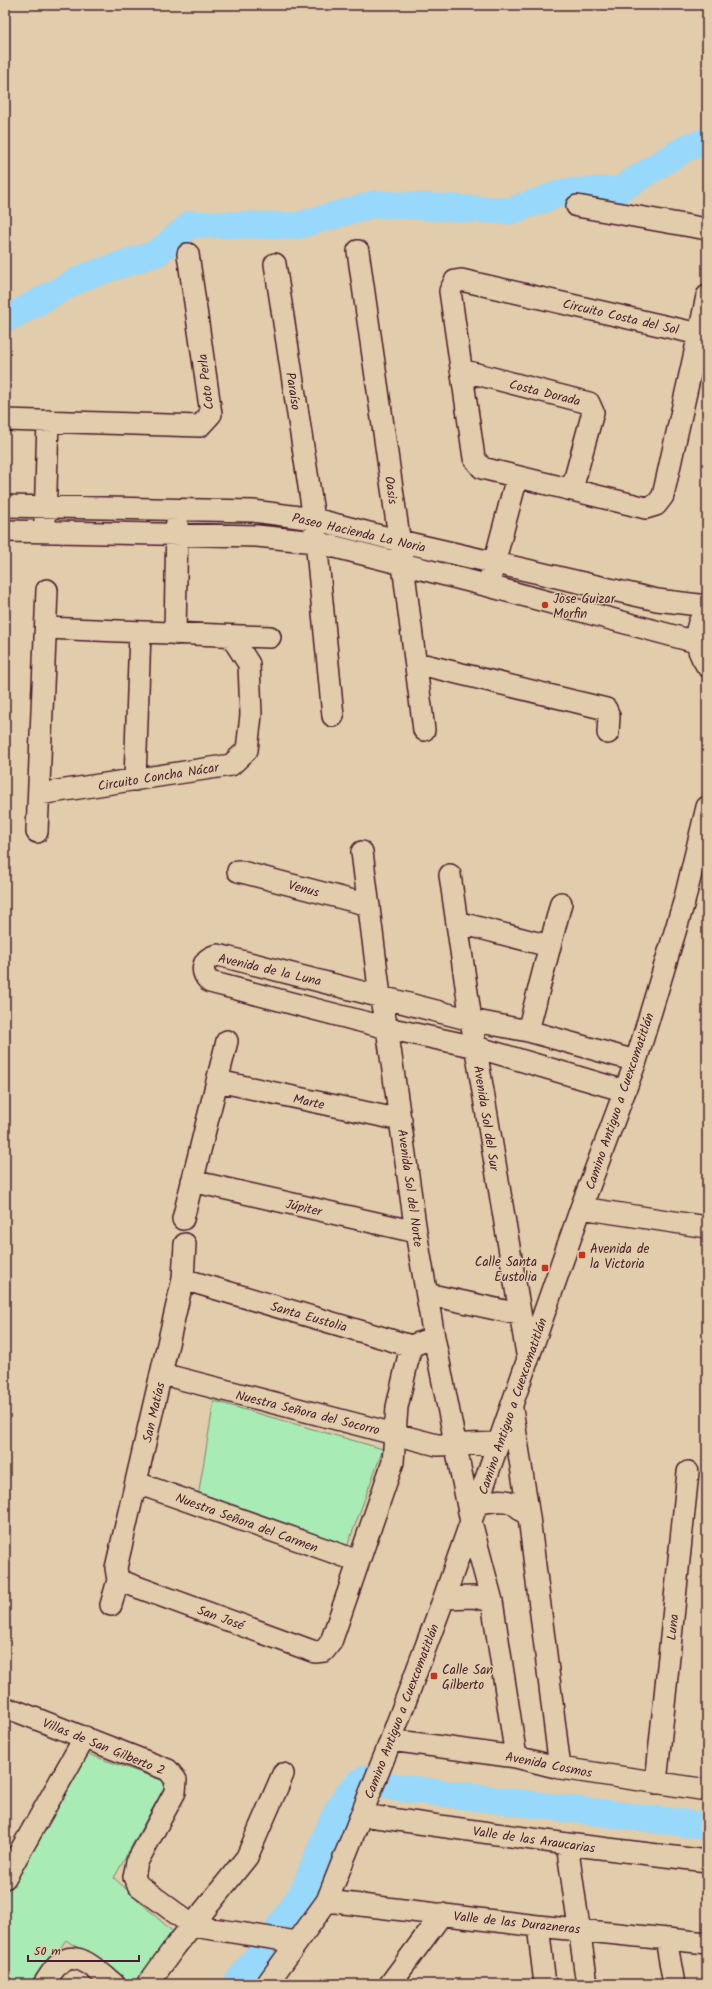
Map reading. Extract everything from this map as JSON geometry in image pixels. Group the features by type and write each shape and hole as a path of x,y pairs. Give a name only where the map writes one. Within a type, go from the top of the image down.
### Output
{"street":[{"path":"577,206 707,229"},
{"name":"Oasis","path":"358,251 400,541 424,730"},
{"name":"Coto Perla","path":"5,420 200,426 211,414 188,254"},
{"name":"Paraíso","path":"275,264 314,519 315,542"},
{"name":"Circuito Costa del Sol","path":"460,280 699,334 663,496 656,505 646,508 482,468 474,458 461,370 450,291 455,281 460,280"},
{"path":"699,334 707,296"},
{"name":"Costa Dorada","path":"461,370 589,403 593,412 572,489"},
{"path":"45,532 48,421"},
{"path":"489,586 517,477"},
{"name":"Paseo Hacienda La Noria","path":"5,506 253,511 314,519 400,541 657,600 707,606"},
{"path":"175,634 178,535 177,510"},
{"name":"Paseo Hacienda La Noria","path":"5,532 257,536 315,542 489,586 696,642"},
{"path":"315,542 333,716"},
{"path":"37,832 47,590"},
{"path":"707,610 702,616 697,628 696,642 700,656 707,666"},
{"path":"46,628 270,637"},
{"path":"136,780 140,632"},
{"name":"Circuito Concha Nácar","path":"39,794 231,765 247,750 251,715 249,664 231,636"},
{"path":"416,663 606,709 609,716 608,733"},
{"name":"Camino Antiguo a Cuexcomatitlán","path":"267,1984 326,1901 362,1815 444,1598 581,1208 636,1061 684,902 707,807"},
{"name":"Avenida Sol del Norte","path":"362,852 380,996 387,1028 416,1232 455,1446 471,1522 492,1601 516,1758"},
{"name":"Venus","path":"238,871 369,905"},
{"name":"Avenida Sol del Sur","path":"450,875 471,1020 528,1361"},
{"path":"528,1031 561,903"},
{"path":"457,922 549,946"},
{"name":"Avenida de la Luna","path":"625,1091 476,1047 387,1028 210,982 204,976 205,962 210,957 218,955 471,1020 528,1031 636,1061"},
{"path":"253,994 261,966"},
{"path":"183,1220 227,1041"},
{"name":"Marte","path":"218,1081 401,1120"},
{"name":"Júpiter","path":"192,1181 416,1232"},
{"path":"581,1208 707,1227"},
{"name":"San Matías","path":"111,1605 118,1580 116,1568 183,1279 184,1244"},
{"name":"Santa Eustolia","path":"183,1279 411,1346"},
{"path":"427,1294 519,1314"},
{"path":"358,1561 393,1462 397,1406 411,1346 434,1337"},
{"name":"Nuestra Señora del Socorro","path":"162,1374 437,1445 455,1446 499,1443"},
{"path":"512,1408 529,1517 560,1768"},
{"name":"Luna","path":"656,1783 688,1472"},
{"name":"Nuestra Señora del Carmen","path":"137,1482 358,1561"},
{"path":"478,1503 503,1500 517,1504 529,1517"},
{"name":"San José","path":"118,1580 315,1652 324,1652 331,1642 358,1561"},
{"path":"444,1598 473,1597 492,1601"},
{"name":"Villas de San Gilberto 2","path":"5,1710 16,1711 168,1770 176,1780 175,1792 137,1862 134,1876 138,1885 193,1926 297,1942"},
{"path":"5,1878 85,1737"},
{"name":"Avenida Cosmos","path":"389,1745 516,1758 560,1768 707,1790"},
{"path":"148,1984 174,1948 247,1858 283,1774"},
{"name":"Valle de las Araucarias","path":"362,1815 567,1844 707,1861"},
{"path":"567,1844 587,1984"},
{"name":"Valle de las Durazneras","path":"326,1901 538,1926 707,1943"},
{"path":"390,1984 442,1914"},
{"path":"538,1926 545,1984"},
{"path":"666,1939 674,1984"},
{"path":"44,1984 59,1964 69,1958 79,1958 114,1984"}],"green space":[{"path":"214,1401 383,1449 344,1555 198,1497"},
{"path":"85,1753 167,1782 114,1878 174,1933 136,1984 130,1984 66,1940 33,1984 5,1984 5,1891"}],"waterway":[{"path":"5,320 84,277 157,253 191,224 296,226 375,204 510,211 565,192 619,190 686,148 707,141"},
{"path":"279,1927 302,1894 337,1811 355,1786 366,1778 392,1787 707,1826"},
{"path":"236,1984 261,1952"}],"place":[{"name":"Jose Guizar Morfin","path":"545,605"},
{"name":"Avenida de la Victoria","path":"582,1255"},
{"name":"Calle Santa Eustolia","path":"545,1268"},
{"name":"Calle San Gilberto","path":"434,1676"}]}
